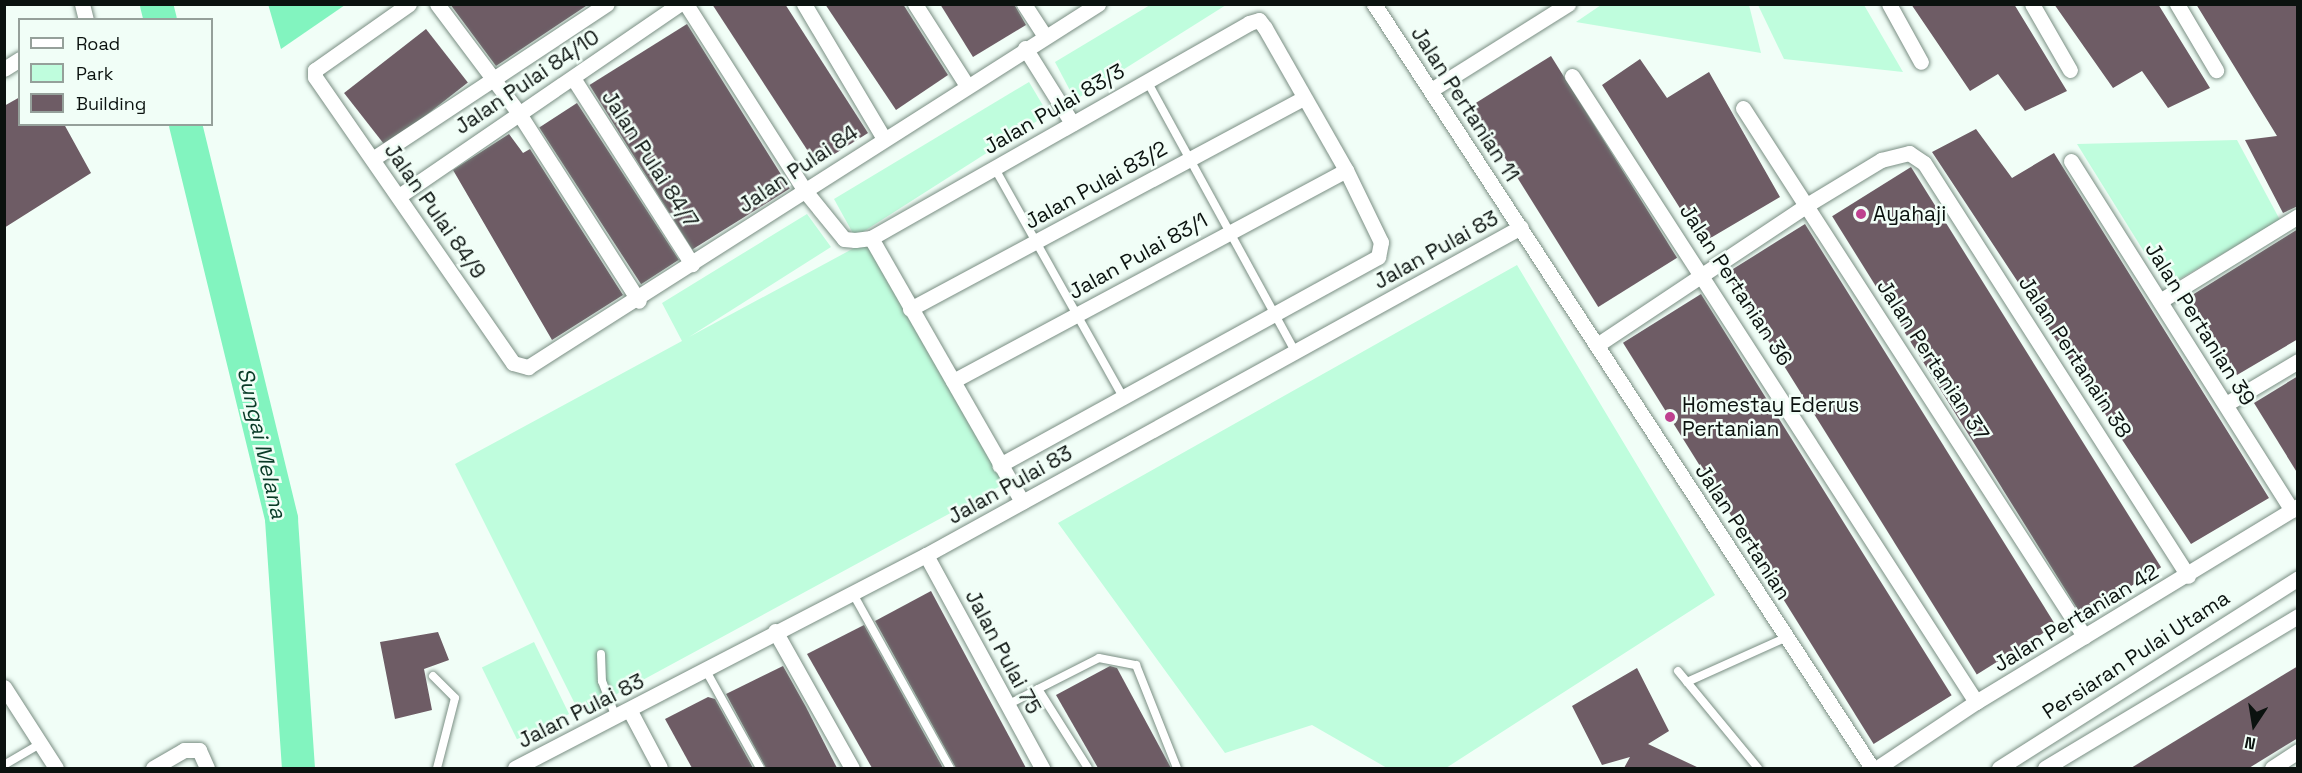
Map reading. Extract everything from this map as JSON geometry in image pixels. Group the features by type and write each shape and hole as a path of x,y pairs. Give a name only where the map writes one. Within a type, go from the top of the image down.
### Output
{"street":[{"name":"Jalan Pulai 84/9","path":"409,4 315,70 315,77 374,158 513,363 522,367"},
{"path":"437,4 518,112 639,301"},
{"path":"374,158 491,78 607,4"},
{"name":"Jalan Pulai 84/10","path":"399,196 518,112 573,78 679,4"},
{"path":"686,4 805,191 844,238 871,238 1022,502"},
{"path":"804,4 883,137"},
{"path":"915,4 966,84"},
{"path":"1024,4 1044,36"},
{"name":"Jalan Pulai 84","path":"522,367 558,353 883,137 1098,4"},
{"name":"Jalan Pertanian 11","path":"1374,4 1521,227"},
{"path":"1431,90 1568,4"},
{"path":"1889,4 1921,62"},
{"path":"2032,4 2070,70"},
{"path":"2177,4 2216,70"},
{"name":"Jalan Pulai 83/3","path":"871,238 1072,123 1259,20 1303,98"},
{"path":"1025,48 1072,123"},
{"path":"4,69 18,60"},
{"name":"Jalan Pertanian 36","path":"1572,76 1705,276 1976,702"},
{"name":"Jalan Pulai 84/7","path":"573,78 692,264"},
{"path":"999,465 1378,257 1382,250 1346,170 1303,98"},
{"name":"Jalan Pulai 83/2","path":"910,309 1303,98"},
{"name":"Jalan Pertanian 37","path":"1743,108 1808,205 2084,636"},
{"name":"Jalan Pertanain 38","path":"1808,205 1898,153 1924,162 2188,576"},
{"name":"Jalan Pertanian 39","path":"2071,161 2295,508"},
{"name":"Jalan Pulai 83/1","path":"953,381 1229,230 1346,170"},
{"path":"1597,345 1705,276 1808,205"},
{"path":"2160,302 2298,216"},
{"name":"Jalan Pertanian","path":"1521,227 1872,768"},
{"name":"Jalan Pulai 83","path":"515,768 623,715 775,631 926,555 1521,227"},
{"path":"2226,404 2298,361"},
{"name":"Jalan Pertanian 42","path":"1877,768 1976,702 2188,576 2295,508"},
{"name":"Jalan Pulai 75","path":"926,555 1039,767"},
{"name":"Persiaran Pulai Utama","path":"1999,768 2298,578"},
{"path":"2045,768 2298,616"},
{"path":"775,631 852,768"},
{"path":"4,687 56,768"},
{"path":"623,715 660,768"},
{"path":"153,768 184,750 199,750 207,768"},
{"path":"2272,768 2298,752"}],"lane":[{"path":"1147,81 1187,159 1295,351"},
{"path":"994,167 1036,242 1080,312 1123,397"},
{"path":"852,592 950,768"},
{"path":"1687,682 1787,637"},
{"path":"601,654 602,681 623,715"},
{"path":"1007,705 1099,658 1136,665 1177,768"},
{"path":"705,669 760,768"},
{"path":"1678,671 1758,768"},
{"path":"434,676 455,698 437,768"},
{"path":"1038,689 1088,768"},
{"path":"4,765 40,744"}],"green space":[{"path":"1150,5 1226,5 1075,100 1055,62"},
{"path":"1601,5 1749,5 1761,53 1576,22"},
{"path":"1758,5 1864,5 1903,72 1784,59"},
{"path":"1029,82 1048,114 855,237 834,199"},
{"path":"2237,140 2280,220 2166,287 2077,144"},
{"path":"807,214 831,247 689,337 869,240 1004,484 580,714 455,464 682,341 662,303"},
{"path":"1517,265 1715,595 1446,768 1387,768 1312,725 1225,753 1058,523"},
{"path":"534,642 569,714 517,739 482,667"}],"shaded area":[{"path":"268,4 345,4 345,5 281,49"}],"building":[{"path":"450,4 589,4 496,66"},
{"path":"712,4 785,4 868,133 817,165"},
{"path":"825,4 903,4 948,75 896,110"},
{"path":"940,4 1014,4 1026,25 973,57"},
{"path":"1911,4 2014,4 2067,91 2025,111 1998,74 1970,91"},
{"path":"2054,4 2158,4 2210,88 2168,108 2142,71 2113,88"},
{"path":"2196,4 2298,4 2298,206 2283,213 2245,140 2277,136"},
{"path":"687,24 790,189 692,249 589,85"},
{"path":"426,29 468,83 386,147 344,93"},
{"path":"1551,56 1677,258 1598,307 1472,105"},
{"path":"1640,59 1667,98 1709,72 1780,197 1702,243 1602,85"},
{"path":"18,98 18,126 65,126 91,173 4,228 4,106"},
{"path":"577,103 679,260 641,284 539,128"},
{"path":"1976,129 2012,178 2054,153 2269,498 2191,544 1932,152"},
{"path":"509,134 523,153 530,149 623,295 552,340 453,170"},
{"path":"1911,167 2161,567 2082,617 1832,216"},
{"path":"1805,224 2056,625 1977,674 1726,273"},
{"path":"2298,229 2298,339 2237,375 2189,297"},
{"path":"1701,294 1952,695 1874,744 1623,343"},
{"path":"2298,376 2298,474 2254,403"},
{"path":"931,591 1026,768 956,768 875,621"},
{"path":"864,625 943,768 872,768 807,654"},
{"path":"438,632 449,660 424,669 432,710 395,719 380,642"},
{"path":"783,666 837,768 766,768 726,694"},
{"path":"1110,666 1117,668 1171,768 1098,768 1056,695"},
{"path":"2298,666 2298,738 2249,768 2131,768"},
{"path":"1637,668 1669,731 1648,744 1699,768 1624,768 1630,757 1602,765 1572,706"},
{"path":"708,697 715,699 753,768 692,768 665,719"}],"waterway":[{"name":"Sungai Melana","path":"156,4 160,18"},
{"name":"Sungai Melana","path":"185,126 281,519 298,768"}],"place":[{"name":"Ayahaji","path":"1861,214"},
{"name":"Homestay Ederus Pertanian","path":"1670,417"}]}
